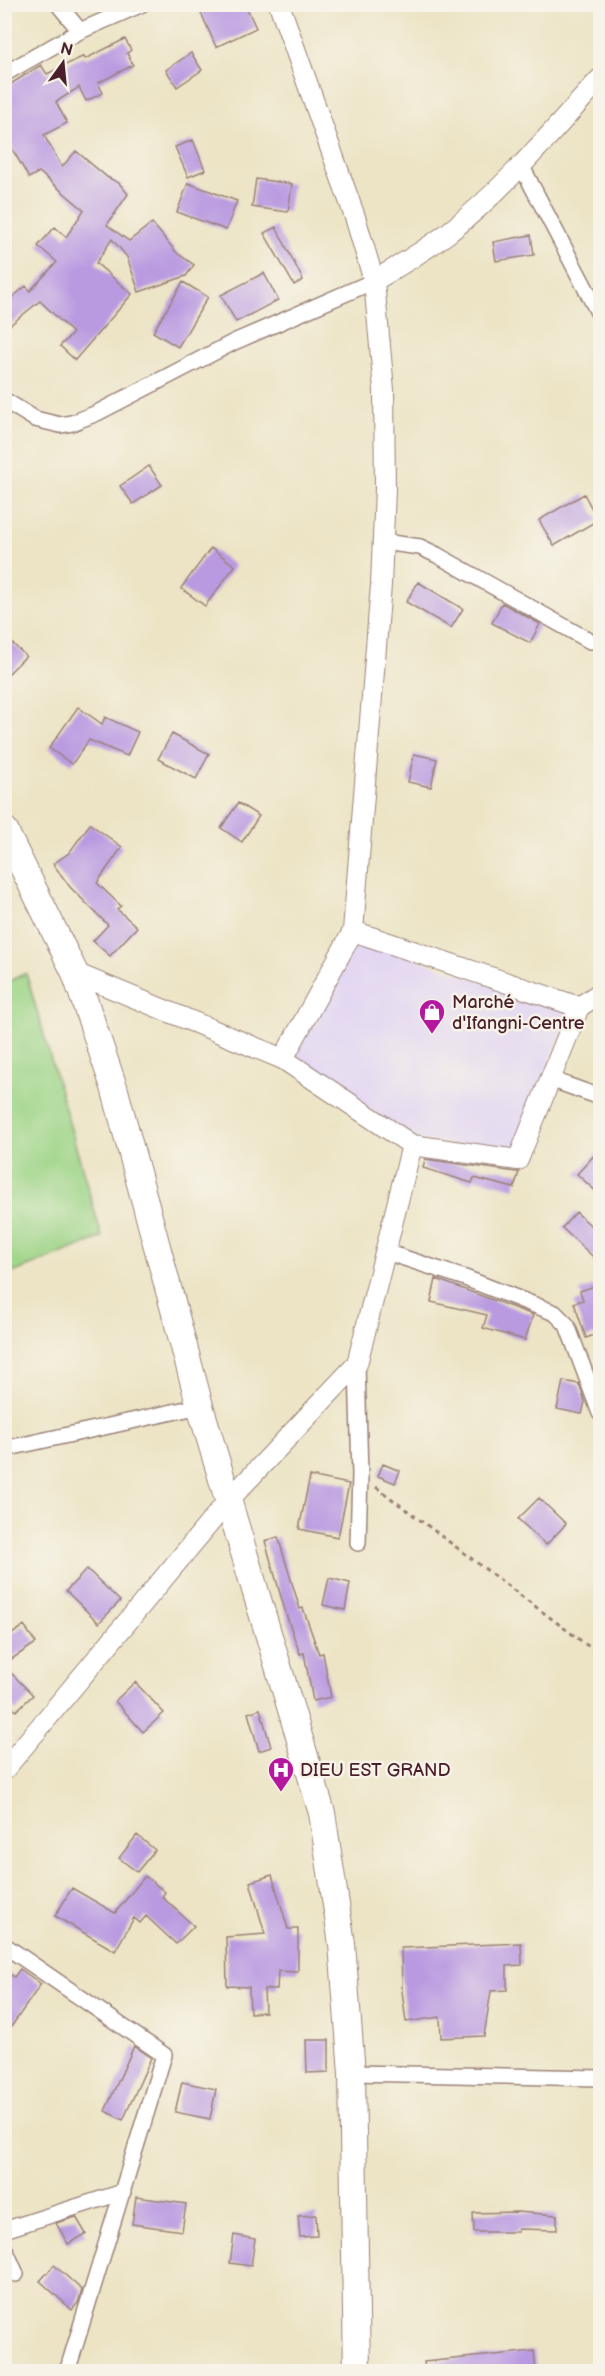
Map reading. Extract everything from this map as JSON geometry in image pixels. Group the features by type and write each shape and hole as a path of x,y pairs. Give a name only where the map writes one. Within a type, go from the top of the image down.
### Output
{"highway":[{"path":"4,829 75,973 114,1087 200,1406 322,1813 342,1944 352,2073 357,2372"}],"street":[{"path":"58,4 80,31"},
{"path":"4,74 80,31 142,4"},
{"path":"279,4 355,217 374,281 384,390 385,489 383,542 353,931 283,1059"},
{"path":"4,400 35,419 60,425 72,423 97,413 234,342 374,281 448,232 520,165 600,79"},
{"path":"520,165 600,316"},
{"path":"383,542 420,547 437,555 590,641"},
{"path":"353,931 579,1007"},
{"path":"75,973 283,1059 412,1145 518,1160 579,1007 600,993"},
{"path":"550,1079 600,1097"},
{"path":"358,1542 360,1475 357,1364 412,1145"},
{"path":"386,1252 465,1278 555,1313 567,1325 600,1413"},
{"path":"4,1770 228,1502 357,1364"},
{"path":"4,1449 200,1406"},
{"path":"4,1945 164,2055 123,2192 64,2369"},
{"path":"352,2073 600,2078"},
{"path":"4,2230 123,2192"},
{"path":"4,2247 15,2274"}],"path":[{"path":"360,1475 600,1655"}],"shaded area":[{"name":"Marché d'Ifangni-Centre","path":"357,939 570,1011 514,1153 413,1139 291,1059"}],"green space":[{"path":"26,973 102,1237 5,1276 5,983"}],"building":[{"path":"209,4 245,4 256,28 216,47 199,8"},
{"path":"125,39 131,50 127,53 133,65 98,83 103,93 86,101 79,87 56,102 67,123 44,135 62,167 76,151 107,177 119,183 128,194 107,225 129,241 152,223 177,253 194,265 186,276 139,292 127,257 112,239 96,263 132,294 75,360 60,346 73,333 40,301 10,325 5,319 9,314 4,309 4,304 26,286 30,291 57,262 38,246 55,227 66,237 84,210 39,172 29,178 4,135 4,88 41,65 47,74 84,56 85,59"},
{"path":"191,53 202,70 177,87 166,70"},
{"path":"193,140 205,170 188,177 175,147"},
{"path":"256,179 292,184 288,212 252,207"},
{"path":"188,183 237,201 226,230 177,212"},
{"path":"276,227 303,280 294,285 264,233"},
{"path":"531,235 534,255 496,261 493,242"},
{"path":"264,273 278,300 236,322 221,295"},
{"path":"183,282 208,297 178,347 153,332"},
{"path":"149,466 162,485 133,504 120,486"},
{"path":"584,494 598,520 554,546 539,520"},
{"path":"211,548 235,566 205,606 181,588"},
{"path":"418,582 463,609 451,628 406,602"},
{"path":"502,603 540,624 530,643 492,623"},
{"path":"4,636 26,656 4,678"},
{"path":"78,707 102,724 105,717 138,732 127,756 89,740 72,764 49,748"},
{"path":"172,734 209,754 196,779 158,759"},
{"path":"414,754 437,759 431,787 408,782"},
{"path":"238,803 259,816 242,842 221,828"},
{"path":"90,824 122,847 97,883 121,906 117,909 137,927 110,956 93,941 108,925 70,887 53,864 69,853"},
{"path":"600,1149 600,1195 577,1174"},
{"path":"425,1159 519,1172 514,1188 474,1178 472,1183 423,1168"},
{"path":"576,1212 600,1234 600,1263 562,1228"},
{"path":"436,1279 533,1315 525,1340 483,1328 487,1315 431,1302"},
{"path":"600,1284 600,1333 586,1338 574,1303 583,1300 580,1291"},
{"path":"563,1381 579,1384 585,1402 582,1414 557,1409"},
{"path":"383,1464 400,1471 395,1483 378,1476"},
{"path":"310,1476 349,1484 338,1537 299,1529"},
{"path":"539,1498 566,1524 546,1545 518,1519"},
{"path":"278,1537 300,1609 303,1608 319,1654 323,1653 331,1697 313,1701 304,1653 300,1654 286,1614 265,1541"},
{"path":"87,1569 120,1601 99,1623 66,1591"},
{"path":"329,1578 350,1583 345,1610 323,1605"},
{"path":"24,1626 36,1643 4,1664 4,1639"},
{"path":"4,1666 33,1695 16,1711 4,1699"},
{"path":"135,1682 164,1713 143,1732 115,1701"},
{"path":"260,1709 271,1747 259,1751 248,1713"},
{"path":"137,1835 155,1850 137,1872 119,1858"},
{"path":"272,1875 288,1929 298,1929 298,1972 278,1971 277,1989 264,1989 265,2012 250,2013 249,1987 227,1986 226,1937 265,1934 250,1882"},
{"path":"145,1876 165,1892 162,1897 194,1926 176,1944 146,1916 140,1923 134,1918 115,1951 55,1916 72,1888 115,1913"},
{"path":"521,1943 522,1965 507,1966 507,1990 491,1991 484,2036 441,2038 440,2017 406,2022 402,1991 401,1948"},
{"path":"20,1969 41,1984 4,2037 4,1970 14,1977"},
{"path":"306,2040 329,2040 329,2072 307,2073"},
{"path":"134,2046 151,2058 123,2120 105,2111"},
{"path":"182,2082 216,2089 210,2119 175,2112"},
{"path":"136,2197 186,2204 182,2231 132,2224"},
{"path":"517,2212 557,2215 557,2230 518,2229 518,2232 474,2232 473,2213"},
{"path":"316,2215 317,2236 300,2237 298,2216"},
{"path":"76,2217 86,2234 68,2244 56,2223"},
{"path":"234,2235 255,2239 251,2266 230,2263"},
{"path":"54,2265 82,2290 78,2303 72,2310 40,2281"},
{"path":"534,2351 536,2372 425,2372 424,2362"}],"place":[{"name":"Marché d'Ifangni-Centre","path":"432,1035"},
{"name":"DIEU EST GRAND","path":"281,1793"}]}
